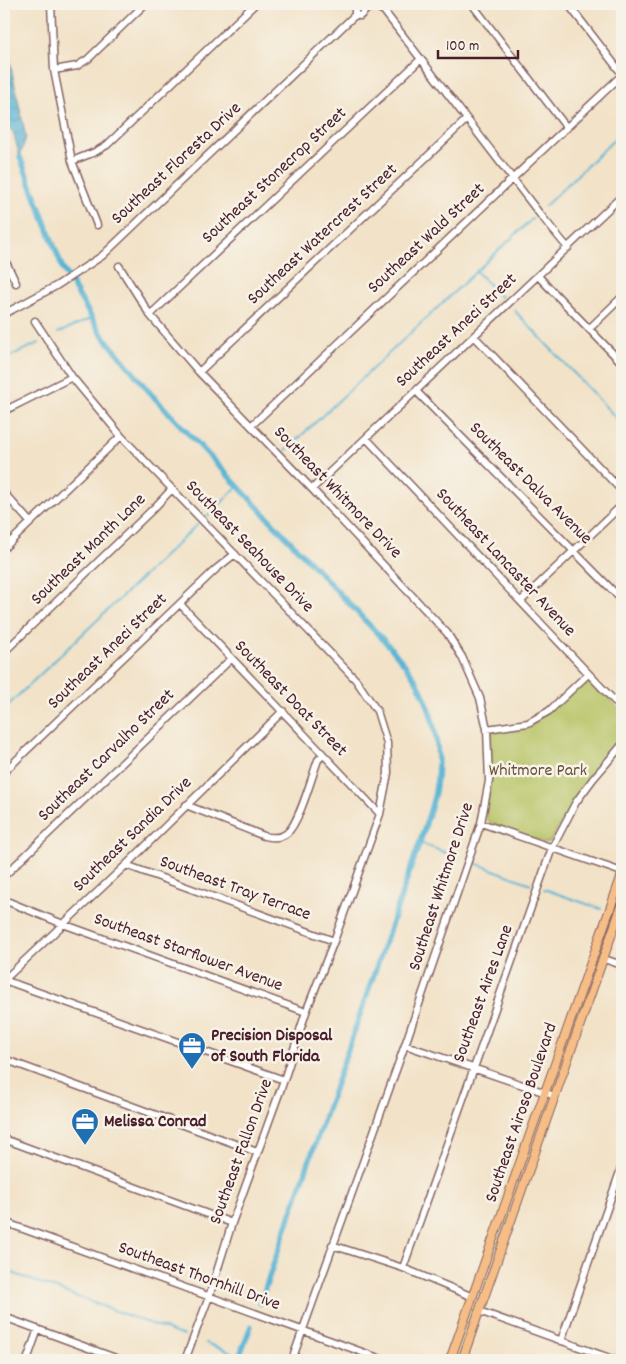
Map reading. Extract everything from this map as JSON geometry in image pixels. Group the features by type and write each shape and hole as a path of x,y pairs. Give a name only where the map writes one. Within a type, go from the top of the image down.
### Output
{"main road":[{"name":"Southeast Airoso Boulevard","path":"450,1360 622,874"},
{"name":"Southeast Airoso Boulevard","path":"462,1360 622,905"},
{"path":"581,990 592,993"}],"street":[{"path":"51,4 54,70 72,161 97,226"},
{"path":"54,70 77,66 88,59 145,4"},
{"path":"72,161 107,145 255,4"},
{"name":"Southeast Floresta Drive","path":"4,314 56,286 102,256 355,15 355,10 362,4"},
{"path":"472,4 567,128"},
{"path":"568,4 622,74"},
{"path":"373,5 384,7 467,120 568,248"},
{"name":"Southeast Floresta Drive","path":"355,15 360,16 373,5"},
{"name":"Southeast Stonecrop Street","path":"150,315 421,59"},
{"name":"Southeast Wald Street","path":"251,426 622,74"},
{"name":"Southeast Watercrest Street","path":"199,372 467,120"},
{"name":"Southeast Aneci Street","path":"312,488 622,196"},
{"path":"4,258 16,282"},
{"name":"Southeast Whitmore Drive","path":"119,266 150,315 199,372 312,488 447,632 462,657 480,698 487,729 489,781 481,823 406,1045 332,1245 292,1360"},
{"path":"538,276 622,364"},
{"path":"589,329 622,297"},
{"name":"Southeast Seahouse Drive","path":"35,321 72,377 121,436 356,680 377,711 386,743 388,759 386,787 380,814"},
{"path":"474,336 622,491"},
{"path":"4,410 72,377"},
{"name":"Southeast Dalva Avenue","path":"416,390 622,600"},
{"path":"4,548 121,436"},
{"name":"Southeast Lancaster Avenue","path":"366,438 622,709"},
{"name":"Southeast Manth Lane","path":"4,652 120,542 172,489"},
{"path":"4,494 30,522"},
{"path":"520,600 622,505"},
{"name":"Southeast Aneci Street","path":"4,772 216,569 235,554"},
{"name":"Southeast Doat Street","path":"180,604 380,814"},
{"name":"Southeast Carvalho Street","path":"4,876 231,659"},
{"path":"487,729 528,723 550,711 588,674"},
{"name":"Southeast Sandia Drive","path":"4,980 126,865 283,711"},
{"name":"Southeast Aires Lane","path":"403,1268 552,848 576,802 622,746"},
{"path":"186,806 269,837 278,837 287,833 295,824 318,760 323,755"},
{"name":"Southeast Fallon Drive","path":"186,1360 210,1297 232,1222 284,1080 306,1012 380,814"},
{"path":"481,823 622,874"},
{"name":"Southeast Tray Terrace","path":"126,865 334,941"},
{"name":"Southeast Starflower Avenue","path":"4,900 63,924 306,1012"},
{"path":"604,958 622,965"},
{"path":"4,980 284,1080"},
{"path":"406,1045 555,1096"},
{"path":"4,1059 257,1152"},
{"path":"4,1139 232,1222"},
{"path":"561,1341 622,1166"},
{"name":"Southeast Thornhill Drive","path":"4,1222 373,1358 384,1360"},
{"path":"332,1245 403,1268 473,1297"},
{"path":"479,1311 615,1360"},
{"path":"4,1317 107,1358 121,1360"},
{"path":"27,1360 38,1329"}],"green space":[{"name":"Whitmore Park","path":"588,680 593,682 622,712 622,742 582,788 550,842 545,843 490,823 486,817 486,811 492,775 490,734 498,730 531,724"}],"water":[{"path":"4,4 6,4 11,67 26,137 20,157 13,132 4,122"}],"waterway":[{"path":"545,206 622,132"},
{"path":"20,157 63,269 100,332 152,395 392,649 418,683 425,698 434,729 437,745 437,777 435,792 423,833 260,1303"},
{"path":"286,450 533,218"},
{"path":"476,271 502,298"},
{"path":"514,310 622,424"},
{"path":"58,333 92,318"},
{"path":"4,359 39,343"},
{"path":"208,516 238,486"},
{"path":"4,709 197,525"},
{"path":"420,843 459,858"},
{"path":"475,863 531,884"},
{"path":"544,889 601,909"},
{"path":"4,1270 184,1336"},
{"path":"238,1360 251,1326"},
{"path":"206,1343 239,1356"}],"place":[{"name":"Precision Disposal of South Florida","path":"192,1070"},
{"name":"Melissa Conrad","path":"85,1146"}]}
